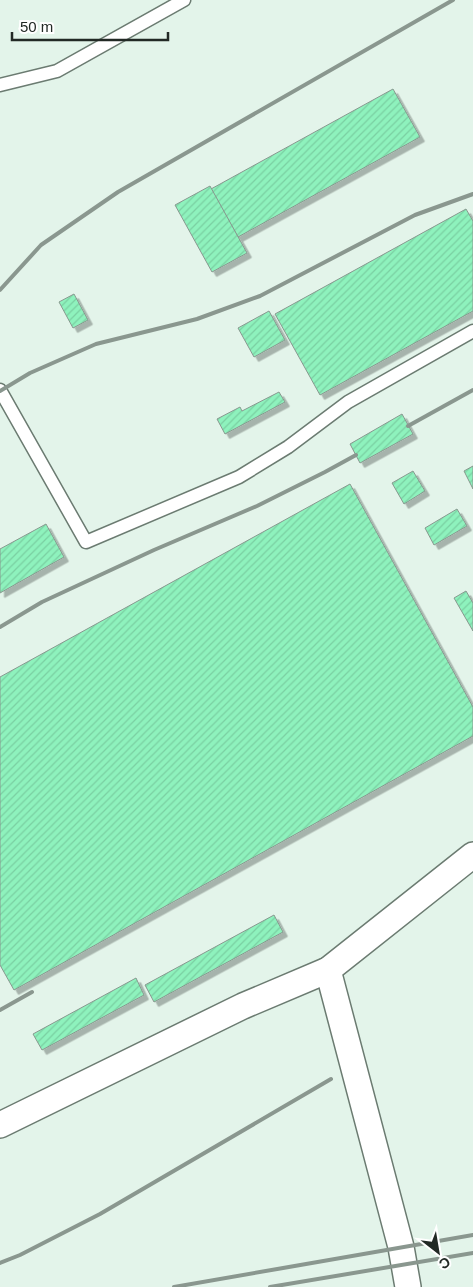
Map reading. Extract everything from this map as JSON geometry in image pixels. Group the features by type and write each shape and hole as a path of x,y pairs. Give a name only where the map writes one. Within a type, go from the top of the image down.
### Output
{"street":[{"path":"0,1125 243,1006 328,970 473,855"},
{"path":"328,970 402,1247 408,1287"}],"lane":[{"path":"0,85 57,71 184,0"},
{"path":"0,390 86,542 240,477 288,446 348,402 473,330"}],"building":[{"path":"393,89 420,137 238,237 211,189"},
{"path":"210,186 247,253 212,272 175,205"},
{"path":"466,209 473,221 473,311 320,395 275,314"},
{"path":"74,294 88,320 73,328 59,302"},
{"path":"269,311 285,340 254,357 238,328"},
{"path":"279,392 285,402 225,434 217,419 240,407 242,411"},
{"path":"402,414 413,434 360,463 350,444"},
{"path":"473,466 473,489 464,471"},
{"path":"413,471 425,491 404,504 392,483"},
{"path":"350,484 473,707 473,736 14,990 0,965 0,677"},
{"path":"457,509 467,526 434,545 425,528"},
{"path":"46,524 64,557 0,593 0,549"},
{"path":"466,591 473,603 473,631 454,598"},
{"path":"274,915 283,932 154,1002 145,985"},
{"path":"136,978 144,995 42,1050 33,1034"}],"railway":[{"path":"0,290 41,245 118,192 453,0"},
{"path":"0,391 30,373 96,344 197,319 260,296 415,215 473,194"},
{"path":"408,426 473,390"},
{"path":"0,627 42,602 154,550 257,506 356,455"},
{"path":"0,1010 32,992"},
{"path":"0,1263 20,1255 100,1214 331,1079"},
{"path":"174,1287 473,1235"},
{"path":"270,1287 473,1253"}]}
